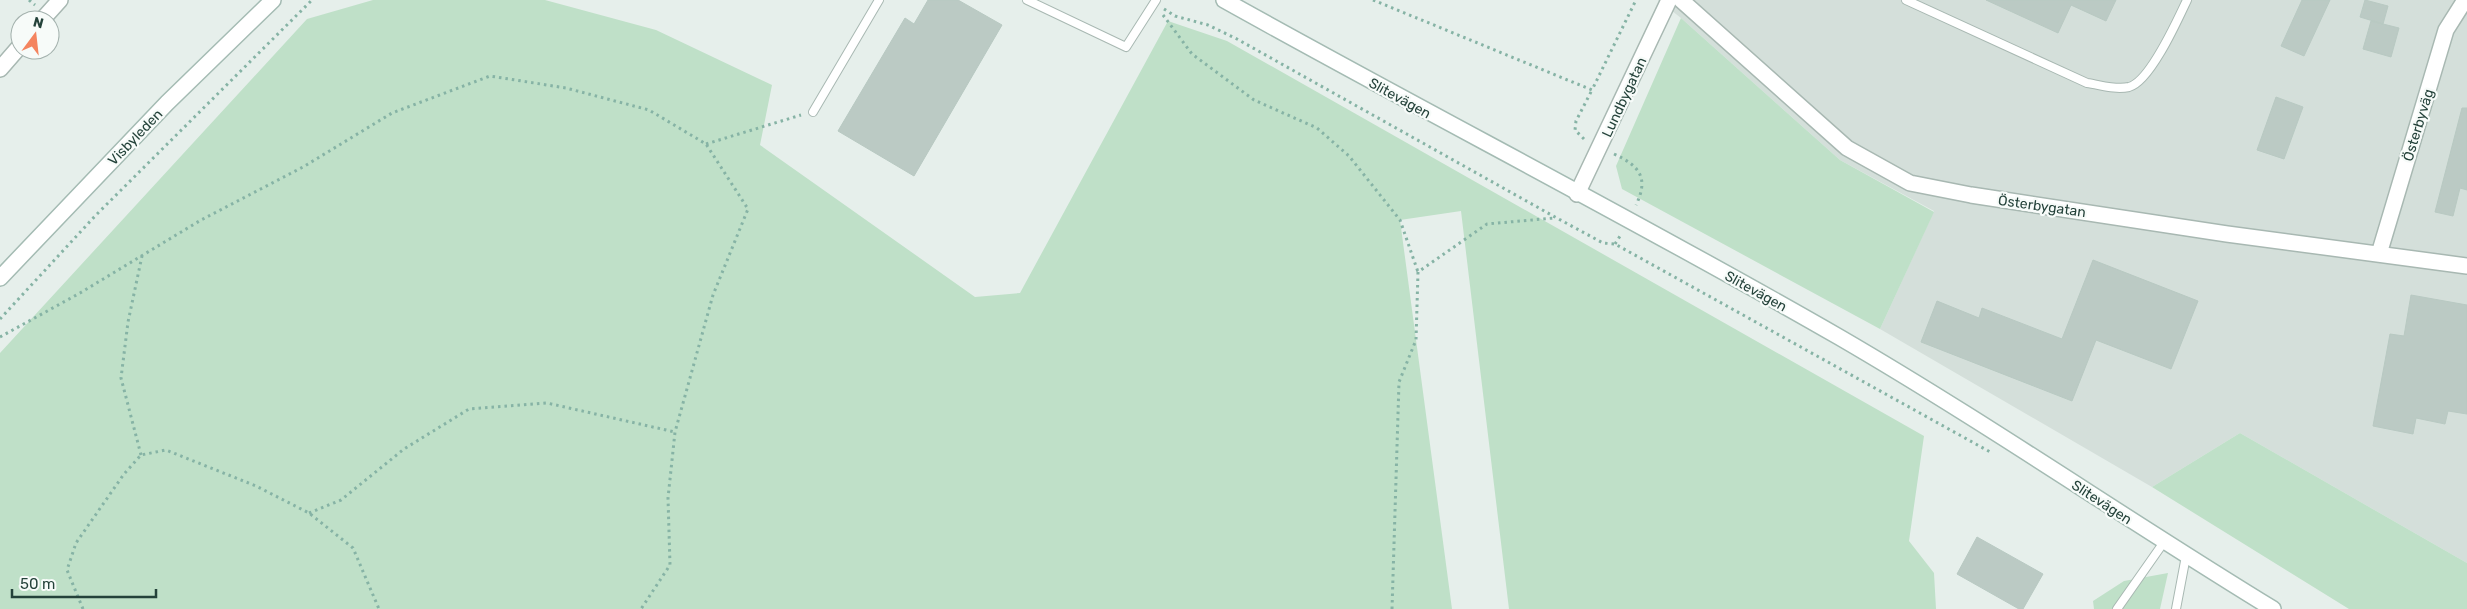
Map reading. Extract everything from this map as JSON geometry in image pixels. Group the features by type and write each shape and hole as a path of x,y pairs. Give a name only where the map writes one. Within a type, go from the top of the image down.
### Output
{"main road":[{"path":"51,10 60,0"},
{"name":"Visbyleden","path":"0,278 167,103 273,0"},
{"name":"Slitevägen","path":"1224,0 1786,307 1966,412 2164,542 2273,609"},
{"name":"Lundbygatan","path":"1577,194 1669,0"},
{"name":"Österbygatan","path":"1681,0 1848,148 1910,183 1981,197 2467,266"},
{"name":"Österbyväg","path":"2379,254 2446,30 2465,0"},
{"path":"0,69 10,58"}],"lane":[{"path":"813,112 879,0"},
{"path":"1027,0 1126,47 1155,1"},
{"path":"1906,0 2087,83 2117,88 2132,86 2149,71 2173,30 2187,0"},
{"path":"2117,609 2164,542"},
{"path":"2176,609 2186,556"}],"path":[{"path":"0,318 96,215 312,0"},
{"path":"1372,0 1592,90 1636,0"},
{"path":"1155,1 1175,16 1208,25 1236,39 1555,218 1603,243 1615,244 2000,457"},
{"path":"1155,1 1192,54 1254,100 1317,128 1349,156 1400,220 1418,272 1416,340 1399,382 1392,609"},
{"path":"0,337 201,220 303,166 392,112 490,76 566,88 648,110 706,144 748,209 713,295 675,432 668,498 670,565 641,609"},
{"path":"706,144 813,112"},
{"path":"1418,272 1487,224 1555,218"},
{"path":"141,455 121,378 128,322 142,256"},
{"path":"309,513 341,500 404,449 469,409 547,404 675,432"},
{"path":"83,609 67,570 76,543 124,474 141,455 166,450 256,486 309,513 353,548 379,609"}],"shaded area":[{"path":"1658,0 2467,0 2467,563 2240,433 2152,487 1880,329 1934,211 1840,160 1681,18"}],"green space":[{"path":"373,0 545,0 656,30 772,85 760,145 975,297 1020,293 1168,21 1227,41 1924,436 1909,541 1934,573 1936,609 1509,609 1461,211 1400,220 1452,609 0,609 0,353 307,19"},
{"path":"1681,18 1840,160 1934,212 1880,329 1622,189 1616,166"},
{"path":"2240,433 2467,563 2467,609 2349,609 2152,487"},
{"path":"2168,573 2160,609 2094,609 2093,601 2124,581"}],"building":[{"path":"928,0 958,0 1002,25 914,176 838,131 905,18 914,24"},
{"path":"1986,0 2116,0 2106,21 2071,5 2058,33"},
{"path":"2302,0 2330,0 2304,56 2281,46"},
{"path":"2365,0 2388,6 2383,24 2360,17"},
{"path":"2371,21 2399,28 2391,57 2363,49"},
{"path":"2276,97 2303,107 2284,159 2257,150"},
{"path":"2462,108 2467,108 2467,190 2460,188 2453,216 2435,212"},
{"path":"2093,260 2198,301 2171,369 2096,340 2072,401 1921,342 1937,301 1979,318 1982,308 2062,339"},
{"path":"2411,295 2467,305 2467,414 2448,411 2445,424 2416,418 2413,434 2373,426 2390,334 2404,336"},
{"path":"1977,537 2043,574 2023,609 2019,609 1957,574"}]}
